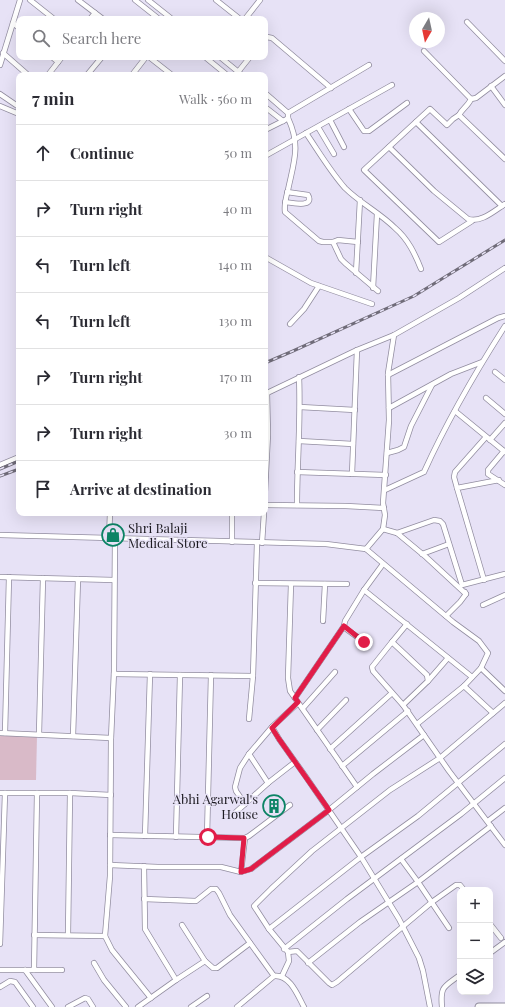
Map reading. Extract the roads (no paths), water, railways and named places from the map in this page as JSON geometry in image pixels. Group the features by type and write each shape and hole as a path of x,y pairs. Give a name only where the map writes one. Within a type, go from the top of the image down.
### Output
{"street":[{"path":"0,65 20,0"},
{"path":"30,0 50,16"},
{"path":"78,0 99,16"},
{"path":"135,0 155,16"},
{"path":"148,0 168,16"},
{"path":"216,0 236,16"},
{"path":"247,16 260,0"},
{"path":"467,22 505,61"},
{"path":"268,37 272,38 331,88"},
{"path":"424,51 471,100"},
{"path":"3,53 25,72"},
{"path":"50,72 58,62 56,60"},
{"path":"90,72 100,60"},
{"path":"135,72 145,60"},
{"path":"152,60 168,72"},
{"path":"209,60 223,72"},
{"path":"224,60 239,72"},
{"path":"241,72 248,60"},
{"path":"268,128 283,121 288,115 369,65"},
{"path":"416,122 504,205 479,220 472,221 439,242 364,170 430,109 447,125 453,118 459,115 471,100 476,98 505,76"},
{"path":"268,154 392,85"},
{"path":"491,86 505,105"},
{"path":"0,94 16,105"},
{"path":"268,96 288,115 296,138 296,155 285,202 285,212 322,242 333,242 338,240 358,242"},
{"path":"350,109 364,132 407,103"},
{"path":"0,106 16,113"},
{"path":"268,108 283,121"},
{"path":"459,115 505,159"},
{"path":"330,120 344,147"},
{"path":"318,127 334,154"},
{"path":"306,133 324,161 345,188 396,228 413,250 421,269"},
{"path":"389,147 434,192 468,220 472,221"},
{"path":"285,202 304,204 308,203 310,197 308,195 287,192"},
{"path":"356,273 360,200"},
{"path":"373,288 377,214"},
{"path":"333,242 342,259 378,291"},
{"path":"268,259 312,283 372,304"},
{"path":"268,393 357,350 394,335 460,298 505,268"},
{"path":"290,324 304,309 319,286"},
{"path":"388,375 498,318 505,316"},
{"path":"385,490 424,472 437,444 482,362 505,326"},
{"path":"366,550 383,529 385,515 383,503 386,475 389,408 388,375 394,335"},
{"path":"352,474 357,350"},
{"path":"389,408 451,374 482,362"},
{"path":"495,372 505,380"},
{"path":"297,505 300,407 299,377"},
{"path":"387,453 398,450 404,446 411,426 432,385"},
{"path":"486,398 505,414"},
{"path":"300,407 355,410"},
{"path":"455,411 504,452 488,470 488,474 505,485"},
{"path":"484,580 454,477 455,472 505,422"},
{"path":"500,428 505,432"},
{"path":"299,441 353,444"},
{"path":"0,465 16,458"},
{"path":"297,472 386,475"},
{"path":"457,488 498,480"},
{"path":"268,505 384,508"},
{"path":"109,538 110,516"},
{"path":"232,516 232,542"},
{"path":"249,719 255,583 264,516"},
{"path":"397,533 434,520 440,521 466,594"},
{"path":"383,529 397,533 466,594"},
{"path":"0,535 326,544 366,550 446,616 479,641 488,653 481,668 464,686 417,724"},
{"path":"115,538 110,865 106,936 112,950 151,998"},
{"path":"422,554 449,544"},
{"path":"295,698 344,626 347,618 364,590 383,564"},
{"path":"462,585 505,574"},
{"path":"0,577 114,580"},
{"path":"9,577 3,733 111,738"},
{"path":"39,734 43,578"},
{"path":"73,736 78,579"},
{"path":"255,583 347,584"},
{"path":"291,584 288,678 290,691 357,787"},
{"path":"323,621 325,584"},
{"path":"364,590 472,677"},
{"path":"446,616 466,594"},
{"path":"483,605 505,595"},
{"path":"406,624 372,667 373,671 404,705 440,758 505,844"},
{"path":"344,626 364,642"},
{"path":"392,642 427,675 428,681"},
{"path":"404,705 448,658"},
{"path":"481,668 505,691"},
{"path":"303,708 335,672"},
{"path":"114,674 252,676"},
{"path":"145,836 150,674"},
{"path":"176,837 180,675"},
{"path":"208,837 211,675"},
{"path":"464,686 493,713"},
{"path":"330,749 392,693"},
{"path":"317,730 346,700"},
{"path":"244,804 235,787 240,768 249,754 298,702"},
{"path":"282,976 289,961 286,951 269,930 254,906 270,889 307,856 390,790 440,758 505,702"},
{"path":"342,766 408,712"},
{"path":"272,728 361,857 403,927 412,943 423,971 430,1007"},
{"path":"110,865 221,867 241,872 251,869 424,735"},
{"path":"269,930 361,857 418,816 505,744"},
{"path":"249,754 268,783"},
{"path":"236,812 268,783 296,762"},
{"path":"286,951 374,879 474,804 505,778"},
{"path":"0,944 2,793 70,793 111,795"},
{"path":"34,970 37,793"},
{"path":"68,935 70,793"},
{"path":"110,835 244,838 249,836 290,805"},
{"path":"488,822 505,808"},
{"path":"308,963 360,922 418,882 491,826"},
{"path":"241,872 244,838"},
{"path":"402,859 449,928"},
{"path":"144,866 145,929 176,980"},
{"path":"286,951 297,951 332,985 432,902 456,885 460,885 462,887"},
{"path":"144,899 196,901 211,889 216,889 230,915 274,976"},
{"path":"182,924 206,961 213,968 217,968 250,943"},
{"path":"493,928 503,940 493,950"},
{"path":"34,935 106,936"},
{"path":"138,1007 206,961"},
{"path":"94,963 104,980 126,1007"},
{"path":"0,970 62,970"},
{"path":"25,970 52,1007"},
{"path":"237,1007 274,976 282,976 288,981 304,1007"},
{"path":"442,1007 442,989 457,977"},
{"path":"0,987 10,981 14,981 33,1007"},
{"path":"191,1007 207,996"},
{"path":"68,1007 85,998 88,999 93,1007"},
{"path":"479,1007 505,1007"}],"railway":[{"path":"268,362 414,296 505,240"},
{"path":"0,469 16,462"},
{"path":"0,476 16,470"}],"place":[{"name":"Shri Balaji Medical Store","path":"113,535"},
{"name":"Abhi Agarwal's House","path":"274,806"}]}
